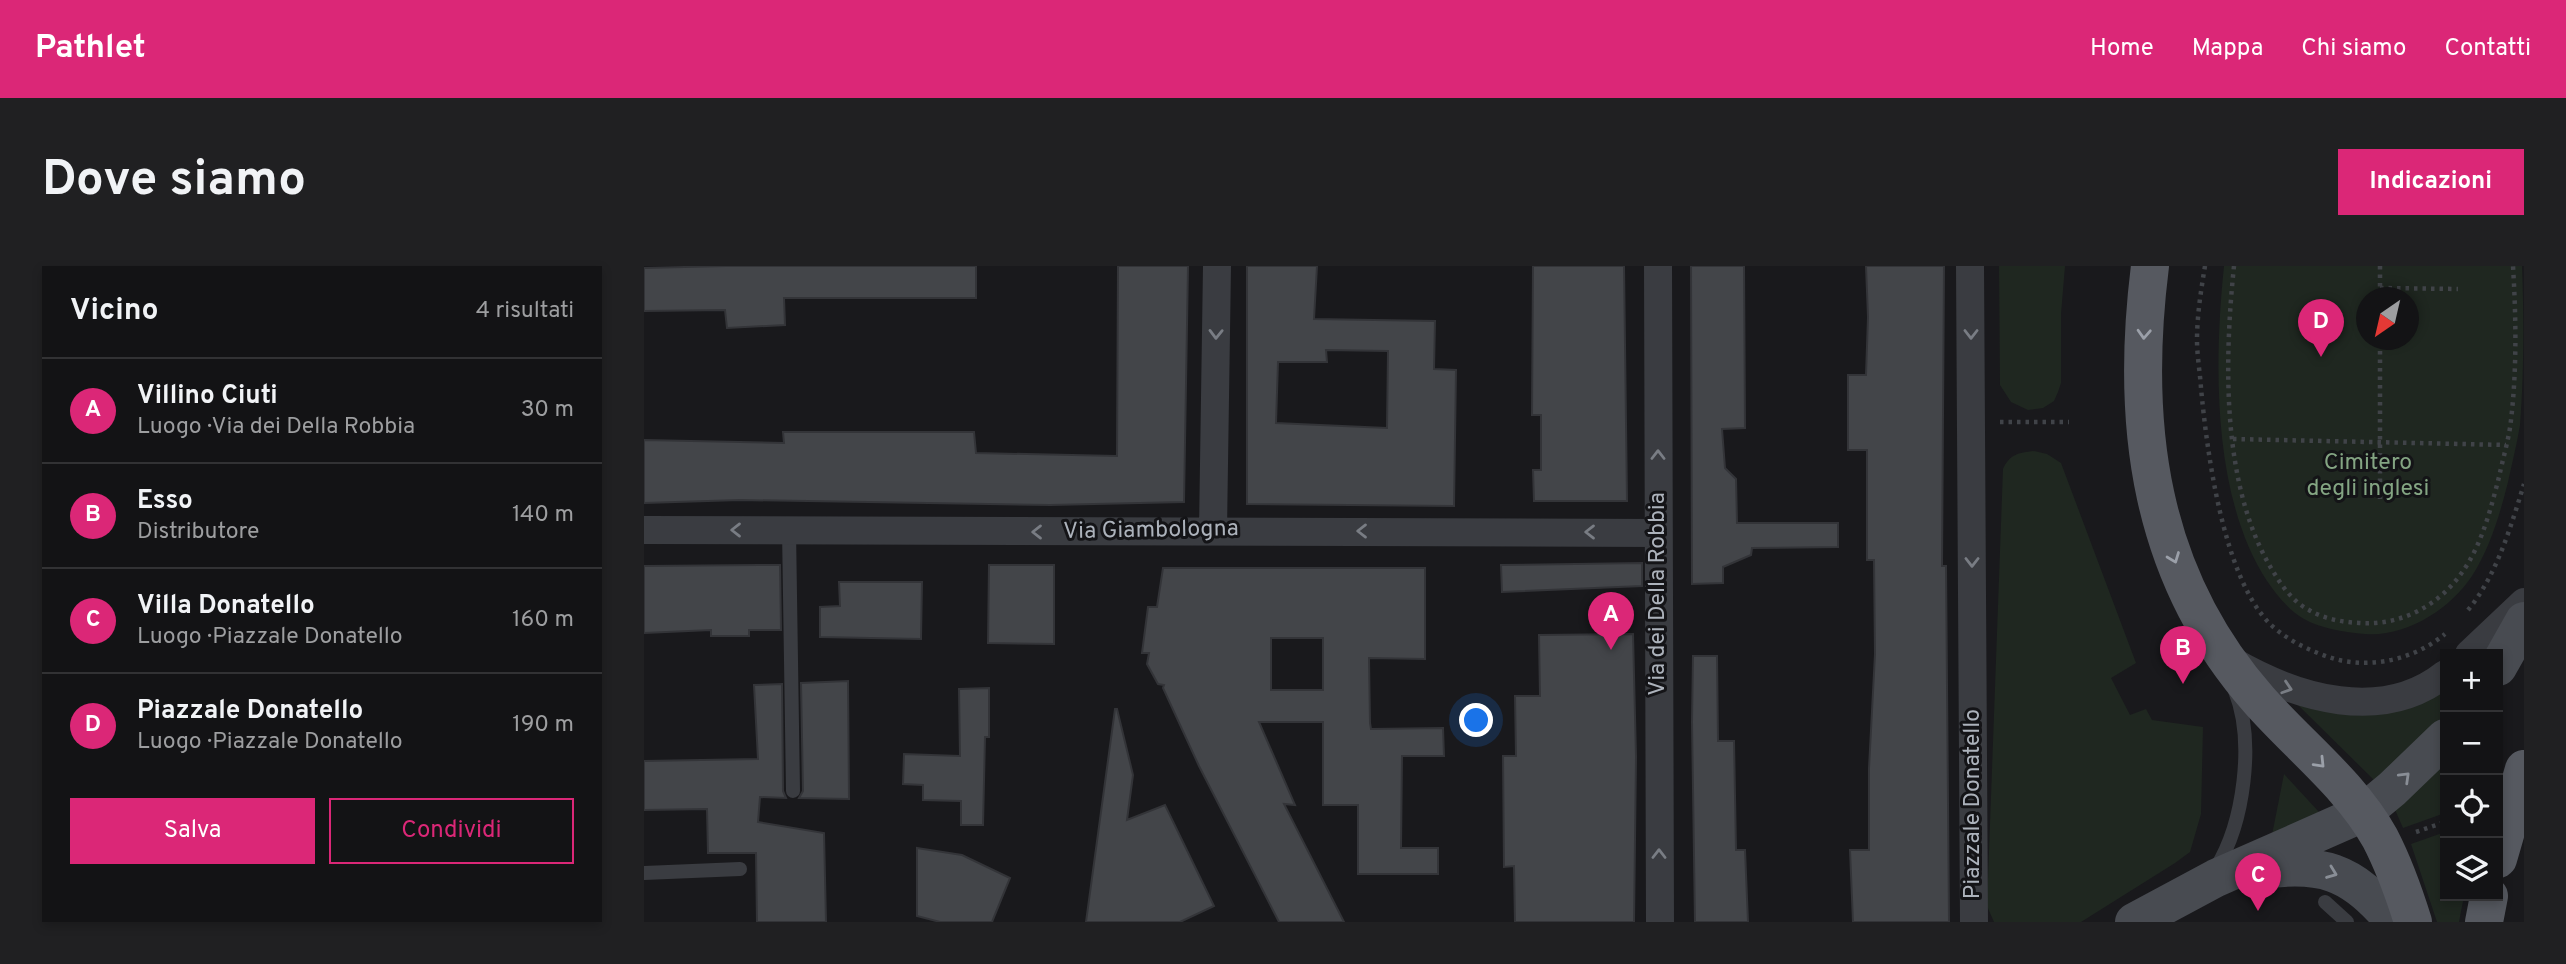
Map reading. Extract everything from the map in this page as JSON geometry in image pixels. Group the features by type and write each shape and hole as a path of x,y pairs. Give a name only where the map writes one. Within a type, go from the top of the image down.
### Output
{"main road":[{"path":"2150,266 2143,380 2150,477 2154,498 2183,582 2202,622 2257,698 2338,782 2363,813 2389,855 2413,922"},
{"path":"2503,842 2524,769"}],"street":[{"path":"1213,530 1217,266"},
{"name":"Via dei Della Robbia","path":"1658,266 1660,922"},
{"name":"Piazzale Donatello","path":"1970,266 1974,922"},
{"name":"Via Giambologna","path":"644,530 1213,530 1658,534"},
{"path":"2474,649 2524,602"},
{"path":"2503,658 2524,621"},
{"path":"2220,649 2278,685 2329,699 2352,702 2378,702 2402,696 2424,688 2440,677"},
{"path":"2134,922 2208,882 2363,813 2440,743"},
{"path":"2208,882 2276,868 2315,867 2356,885 2394,922"}],"lane":[{"path":"789,530 793,791"},
{"path":"2208,882 2229,844 2245,764 2240,704 2220,649"},
{"path":"644,873 740,869"},
{"path":"2325,902 2347,922"}],"path":[{"path":"2205,266 2197,340 2207,447 2225,532 2235,562 2255,603 2270,623 2288,638 2319,654 2348,662 2373,664 2403,657 2425,648 2448,631"},
{"path":"2234,266 2229,347 2233,439 2248,521 2264,558 2285,590 2307,610 2339,622 2370,624 2416,613 2437,600 2464,570 2492,508 2511,422 2515,363 2513,266"},
{"path":"2379,266 2379,287"},
{"path":"2419,289 2458,289"},
{"path":"2380,350 2380,499"},
{"path":"1995,422 2069,422"},
{"path":"2233,439 2506,445"},
{"path":"2463,615 2488,578 2507,538 2524,484"},
{"path":"2408,835 2440,824"}],"green space":[{"path":"1999,266 2065,266 2061,314 2061,383 2054,401 2043,408 2028,410 2011,402 2000,385"},
{"name":"Cimitero degli inglesi","path":"2224,266 2522,266 2521,406 2519,432 2508,482 2484,554 2463,588 2440,610 2412,626 2381,634 2365,634 2326,628 2304,619 2279,597 2249,547 2236,510 2221,428 2219,344"},
{"path":"2034,451 2047,454 2061,463 2136,663 2111,678 2130,715 2146,709 2152,720 2203,727 2201,814 2190,852 2081,922 1994,922 1987,906 2003,469 2015,455"},
{"path":"2440,689 2440,721 2375,781 2298,705 2341,714 2362,715 2400,707"},
{"path":"2440,758 2440,815 2403,828 2393,805"},
{"path":"2284,774 2319,812 2272,835"},
{"path":"2440,834 2440,901 2463,901 2459,922 2437,922 2411,844"}],"building":[{"path":"976,266 976,298 784,298 785,325 727,328 725,310 644,311 644,268"},
{"path":"1118,266 1188,266 1184,502 1050,505 740,500 644,503 644,440 784,443 783,432 974,432 976,453 1117,456"},
{"path":"1247,266 1317,266 1314,319 1435,321 1434,369 1456,370 1454,506 1247,504","holes":["1326,350 1388,351 1387,428 1276,423 1278,362 1327,362"]},
{"path":"1533,266 1624,266 1627,501 1534,501 1533,470 1541,470 1541,415 1532,415"},
{"path":"1691,266 1744,266 1745,428 1722,429 1725,468 1736,479 1737,523 1838,523 1838,547 1752,548 1751,555 1723,567 1723,583 1692,584"},
{"path":"1866,266 1944,266 1942,566 1946,566 1949,922 1853,922 1850,850 1869,850 1869,768 1875,654 1874,560 1867,560 1867,450 1848,450 1848,375 1866,375"},
{"path":"1642,563 1642,586 1502,592 1501,565"},
{"path":"780,565 781,630 749,630 749,636 711,636 711,630 644,633 644,566"},
{"path":"989,565 1054,565 1054,644 988,643"},
{"path":"1163,568 1425,568 1425,659 1369,658 1370,723 1371,729 1443,728 1444,756 1402,756 1401,848 1438,848 1438,874 1358,874 1358,805 1323,805 1323,722 1259,722 1295,805 1284,804 1344,922 1279,922 1199,766 1163,688 1164,685 1158,684 1147,664 1149,653 1142,653 1148,607 1157,607","holes":["1271,638 1323,638 1323,690 1271,690"]},
{"path":"839,582 922,582 921,639 820,637 820,607 840,606"},
{"path":"1633,634 1636,757 1634,922 1515,922 1514,866 1504,867 1503,756 1516,756 1515,696 1540,696 1539,635"},
{"path":"1693,656 1717,656 1718,741 1734,741 1736,850 1745,850 1748,922 1695,922"},
{"path":"848,681 849,799 799,798 803,791 801,683"},
{"path":"782,684 783,791 786,798 760,797 758,822 824,833 826,922 757,922 756,853 708,853 707,809 644,810 644,761 758,759 754,685"},
{"path":"989,688 989,737 985,737 983,825 961,825 961,801 923,800 923,785 903,784 904,754 960,756 959,689"},
{"path":"1115,709 1133,775 1127,820 1165,805 1214,906 1180,922 1086,922"},
{"path":"917,848 962,855 1010,878 992,922 940,922 917,916"}],"place":[{"name":"Piazzale Donatello","path":"2321,357"},
{"name":"Villino Ciuti","path":"1611,650"},
{"name":"Esso","path":"2183,684"},
{"name":"Villa Donatello","path":"2258,911"}]}
